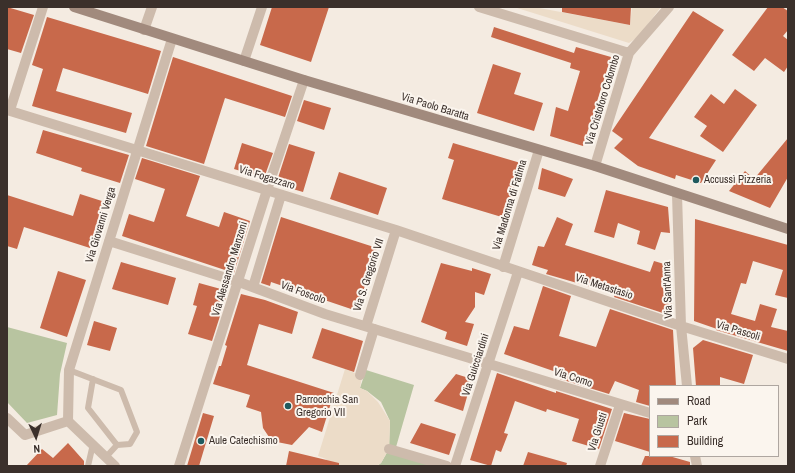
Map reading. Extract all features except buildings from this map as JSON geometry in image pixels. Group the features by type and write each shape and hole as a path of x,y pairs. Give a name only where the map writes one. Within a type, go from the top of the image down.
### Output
{"main road":[{"name":"Via Paolo Baratta","path":"74,7 304,80 595,166 788,229"}],"street":[{"path":"8,110 43,7"},
{"path":"144,30 152,7"},
{"path":"244,60 262,7"},
{"path":"479,7 629,54"},
{"name":"Via Cristoforo Colombo","path":"595,166 629,54 669,7"},
{"name":"Via Giovanni Verga","path":"68,421 69,370 136,150 172,39"},
{"name":"Via Alessandro Manzoni","path":"179,466 239,282 267,190 304,80"},
{"name":"Via Fogazzaro","path":"8,110 504,263 518,272"},
{"name":"Via Madonna di Fatima","path":"504,263 539,150"},
{"name":"Via Sant'Anna","path":"677,194 682,326 687,385"},
{"path":"253,287 282,195"},
{"name":"Via S. Gregorio VII","path":"360,375 370,328 396,230"},
{"name":"Via Foscolo","path":"109,241 239,282 370,328 489,364"},
{"name":"Via Metastasio","path":"518,272 682,326"},
{"name":"Via Guicciardini","path":"455,466 518,272"},
{"name":"Via Pascoli","path":"682,326 788,359"},
{"name":"Via Como","path":"489,364 649,413"},
{"name":"Via Giusti","path":"600,466 620,405"},
{"path":"7,418 25,435 68,421 115,466"},
{"path":"389,449 447,466"}],"lane":[{"path":"69,370 121,390 137,432 130,444 117,445 106,457"},
{"path":"93,379 88,408 117,445"},
{"path":"88,466 92,444"}],"green space":[{"path":"7,327 67,343 60,374 57,415 27,423 7,402"},
{"path":"366,370 414,385 394,454 433,466 377,466 381,463 389,449 390,421 381,402 367,391 360,388"}],"shaded area":[{"path":"514,7 534,7 630,25 632,7 661,7 638,37 629,43"},
{"path":"345,369 362,376 360,388 367,391 378,402 390,421 389,449 381,463 377,466 324,466 326,459 318,456"}],"place":[{"name":"Accussì Pizzeria","path":"696,180"},
{"name":"Parrocchia San Gregorio VII","path":"288,406"},
{"name":"Aule Catechismo","path":"201,441"}]}
